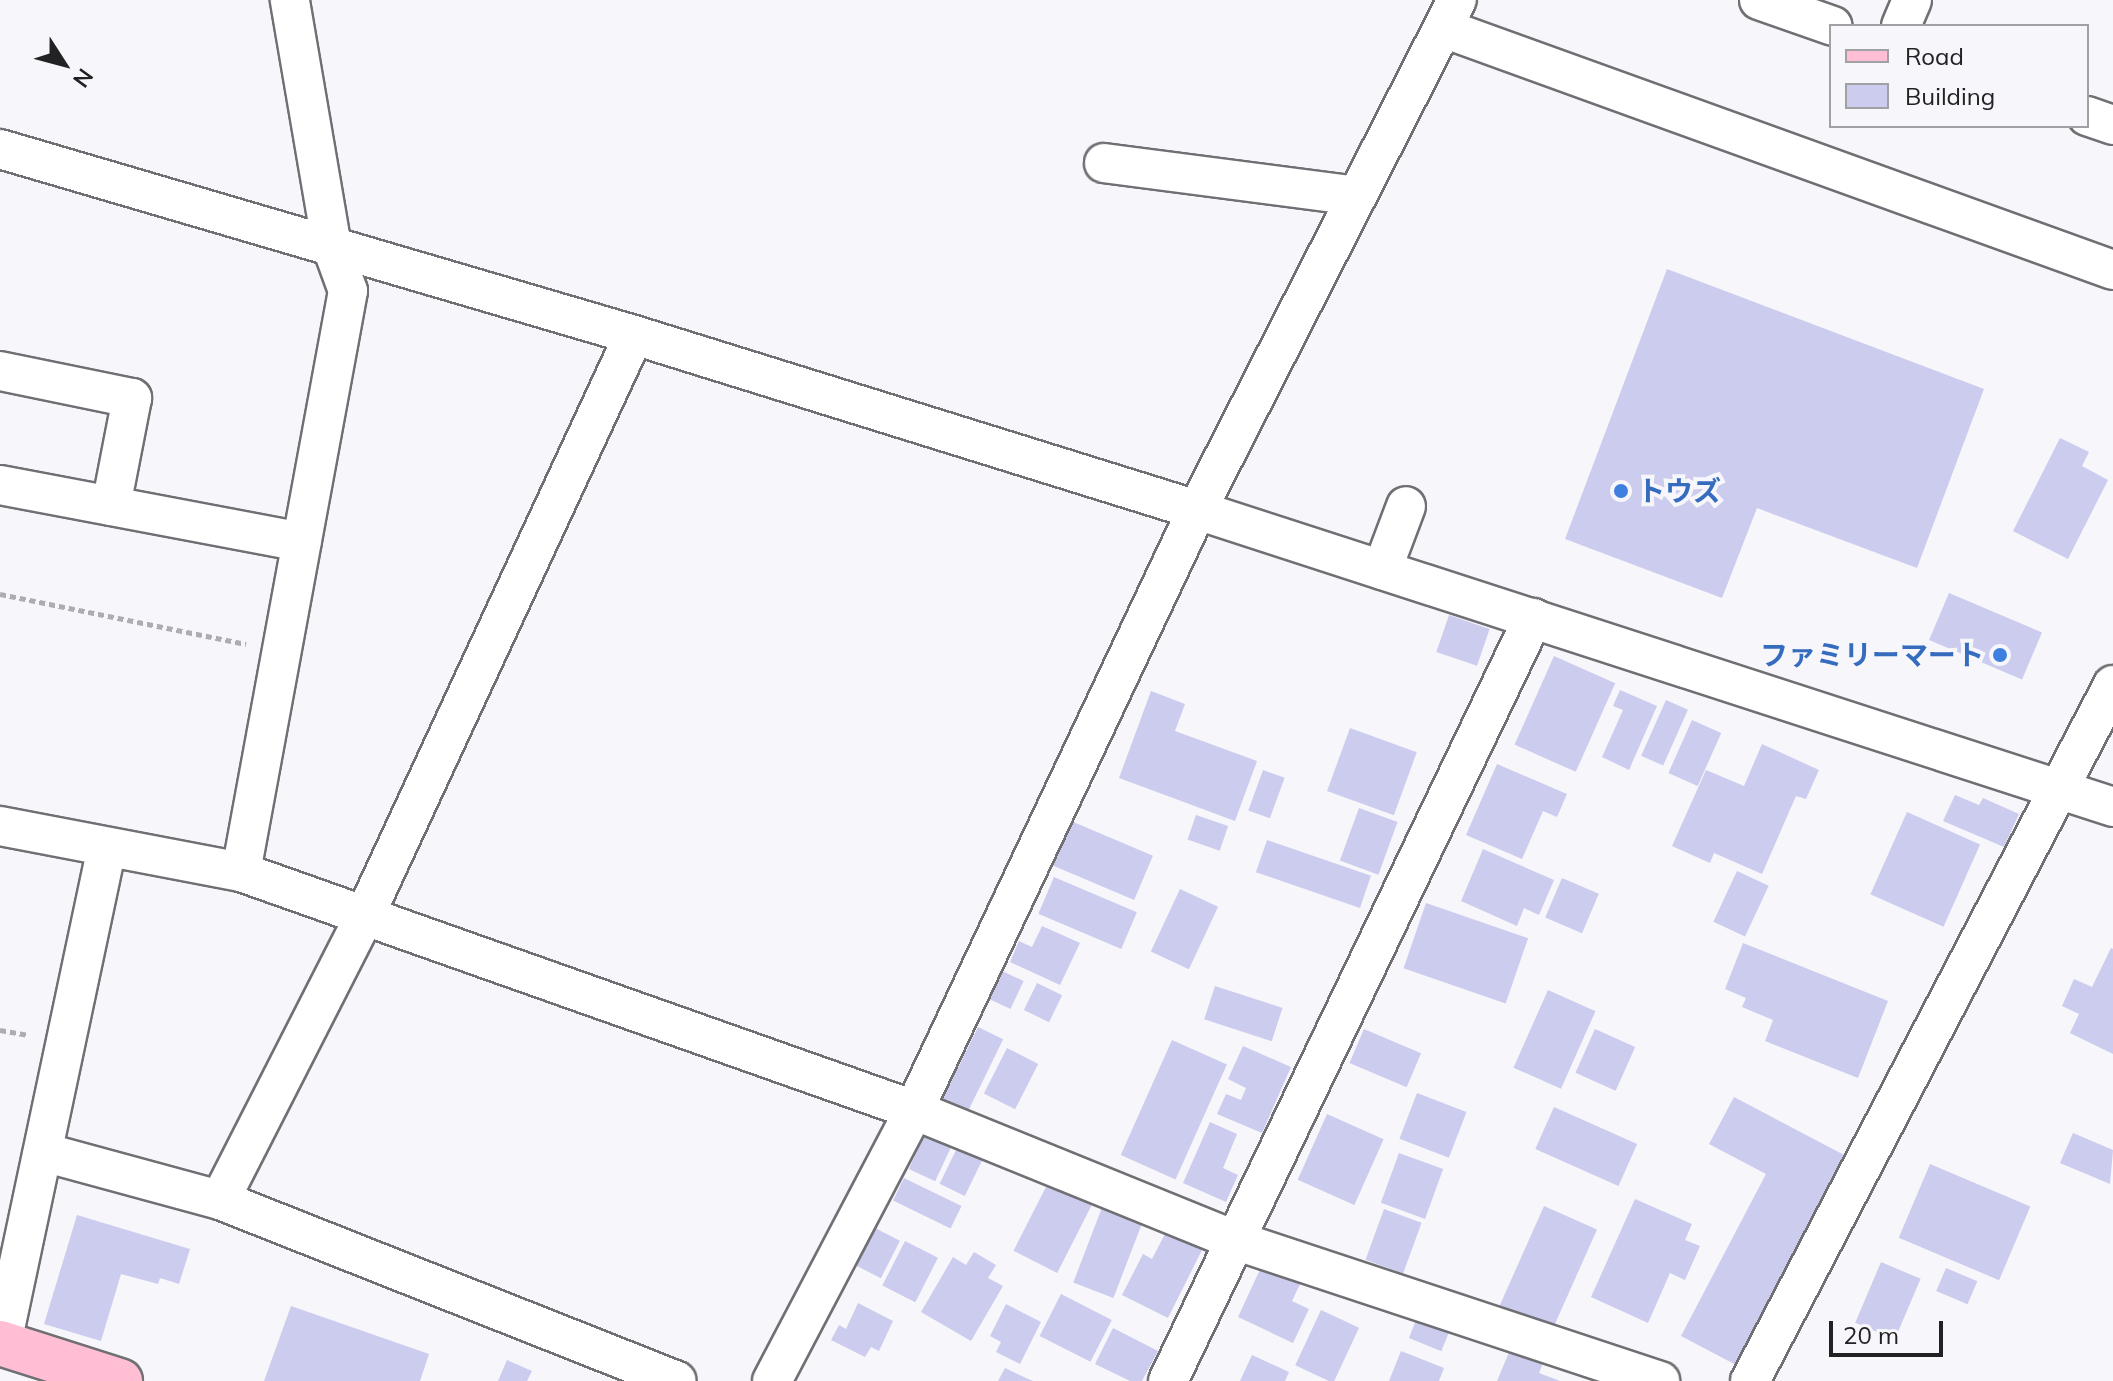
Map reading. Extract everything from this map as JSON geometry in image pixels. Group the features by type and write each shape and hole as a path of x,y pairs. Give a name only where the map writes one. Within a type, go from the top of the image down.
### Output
{"main road":[{"path":"1,1343 120,1381"}],"street":[{"path":"241,872 348,291 332,247 290,0"},
{"path":"1759,0 1829,25"},
{"path":"1902,24 1912,0"},
{"path":"772,1381 914,1110 1197,510 1374,186 1450,14 2113,270"},
{"path":"2089,117 2113,125"},
{"path":"0,149 634,335 1197,510 2113,807"},
{"path":"1104,163 1374,186"},
{"path":"220,1200 365,915 634,335"},
{"path":"0,371 132,398 111,506"},
{"path":"0,485 302,542"},
{"path":"1382,570 1406,506"},
{"path":"1168,1381 1533,618"},
{"path":"1750,1381 2113,685"},
{"path":"0,826 241,872 914,1110 1234,1240 1660,1381"},
{"path":"1,1343 107,847"},
{"path":"43,1152 220,1200 676,1381"}],"path":[{"path":"0,594 282,651"}],"building":[{"path":"1667,269 1984,389 1917,568 1757,508 1722,598 1565,539"},
{"path":"2060,438 2089,452 2082,466 2108,480 2068,559 2013,531"},
{"path":"1949,593 2042,632 2022,679 1929,640"},
{"path":"1449,615 1490,629 1477,666 1436,652"},
{"path":"1554,656 1615,683 1576,772 1515,745"},
{"path":"1620,690 1657,706 1629,770 1602,757 1623,710 1613,706"},
{"path":"1151,691 1185,704 1175,731 1257,761 1235,821 1119,778"},
{"path":"1666,700 1688,710 1663,765 1641,756"},
{"path":"1692,720 1721,733 1698,786 1668,773"},
{"path":"1350,728 1417,752 1394,815 1327,791"},
{"path":"1762,744 1819,770 1806,799 1796,796 1762,874 1714,853 1710,863 1672,846 1706,770 1744,786"},
{"path":"1497,764 1567,794 1557,817 1543,811 1522,859 1466,835"},
{"path":"1263,770 1285,778 1270,818 1248,810"},
{"path":"1955,795 1979,805 1983,798 2019,814 2004,847 1943,821"},
{"path":"1359,808 1398,822 1378,875 1340,861"},
{"path":"1907,812 1980,845 1943,927 1870,894"},
{"path":"1196,815 1228,826 1220,851 1188,840"},
{"path":"1071,821 1153,856 1134,900 1052,865"},
{"path":"1267,840 1371,876 1360,908 1256,872"},
{"path":"1483,849 1554,880 1539,915 1524,908 1517,926 1461,901"},
{"path":"1737,871 1769,886 1745,937 1713,922"},
{"path":"1054,877 1137,912 1121,949 1038,914"},
{"path":"1562,878 1599,894 1582,933 1545,918"},
{"path":"1180,889 1218,907 1189,969 1151,952"},
{"path":"1426,903 1528,938 1506,1003 1404,968"},
{"path":"1042,926 1080,943 1060,985 1010,962 1019,941 1032,947"},
{"path":"1743,943 1888,1001 1858,1078 1765,1041 1773,1020 1742,1007 1746,998 1725,989"},
{"path":"2111,948 2113,1054 2070,1033 2079,1014 2062,1006 2074,979 2092,987"},
{"path":"1000,970 1024,981 1010,1009 987,998"},
{"path":"1037,983 1062,995 1049,1022 1024,1010"},
{"path":"1215,986 1283,1008 1272,1041 1204,1019"},
{"path":"1548,990 1596,1011 1561,1089 1513,1068"},
{"path":"978,1027 1003,1039 967,1114 942,1102"},
{"path":"1364,1029 1421,1053 1407,1087 1350,1063"},
{"path":"1595,1029 1635,1047 1616,1091 1575,1073"},
{"path":"1172,1040 1227,1064 1176,1180 1121,1155"},
{"path":"1243,1046 1291,1067 1262,1133 1217,1114 1226,1094 1241,1100 1246,1088 1228,1079"},
{"path":"1007,1048 1038,1064 1015,1109 984,1093"},
{"path":"1417,1093 1466,1112 1449,1158 1399,1139"},
{"path":"1734,1097 1848,1157 1738,1366 1681,1336 1766,1174 1709,1144"},
{"path":"1554,1107 1637,1144 1618,1186 1535,1149"},
{"path":"1327,1114 1384,1139 1354,1205 1298,1180"},
{"path":"1210,1122 1237,1134 1223,1168 1238,1175 1226,1202 1183,1183"},
{"path":"927,1130 953,1142 935,1181 909,1169"},
{"path":"2073,1133 2113,1150 2110,1184 2060,1163"},
{"path":"958,1146 983,1158 965,1196 940,1184"},
{"path":"1399,1153 1443,1169 1425,1219 1381,1203"},
{"path":"1930,1164 2030,1207 1999,1280 1899,1238"},
{"path":"904,1178 962,1206 951,1229 893,1200"},
{"path":"1048,1183 1092,1205 1057,1273 1013,1251"},
{"path":"1635,1199 1692,1224 1685,1240 1700,1246 1685,1280 1670,1273 1648,1323 1591,1297"},
{"path":"1103,1205 1143,1220 1113,1298 1073,1282"},
{"path":"1544,1206 1597,1230 1552,1330 1499,1306"},
{"path":"1384,1209 1422,1223 1403,1273 1366,1260"},
{"path":"77,1215 190,1249 179,1284 160,1278 158,1284 121,1274 101,1341 44,1324"},
{"path":"875,1228 900,1241 881,1278 856,1265"},
{"path":"1167,1230 1203,1248 1168,1318 1122,1295 1143,1254 1152,1259"},
{"path":"905,1241 938,1258 915,1302 882,1286"},
{"path":"974,1252 996,1265 988,1278 1003,1286 971,1341 921,1312 953,1257 966,1265"},
{"path":"1881,1262 1921,1279 1895,1340 1855,1323"},
{"path":"1263,1263 1302,1280 1292,1301 1309,1309 1293,1343 1238,1317"},
{"path":"1946,1268 1977,1281 1968,1304 1936,1291"},
{"path":"1061,1294 1112,1320 1090,1362 1040,1336"},
{"path":"858,1303 893,1321 879,1351 871,1347 865,1357 831,1340 839,1325 846,1329"},
{"path":"1006,1304 1041,1322 1020,1364 996,1352 1001,1342 990,1336"},
{"path":"291,1306 429,1354 420,1381 264,1381"},
{"path":"1321,1310 1359,1328 1334,1381 1295,1365"},
{"path":"1419,1313 1451,1326 1441,1351 1409,1338"},
{"path":"1113,1328 1158,1351 1142,1381 1130,1381 1095,1364"},
{"path":"1510,1350 1543,1363 1539,1373 1560,1381 1497,1381"},
{"path":"1401,1351 1444,1368 1439,1381 1389,1381"},
{"path":"1252,1355 1289,1372 1285,1381 1240,1381"},
{"path":"507,1360 532,1371 527,1381 498,1381"},
{"path":"1005,1368 1026,1378 1033,1381 998,1381"}],"place":[{"name":"トウズ","path":"1621,491"},
{"name":"ファミリーマート","path":"2000,655"}]}
